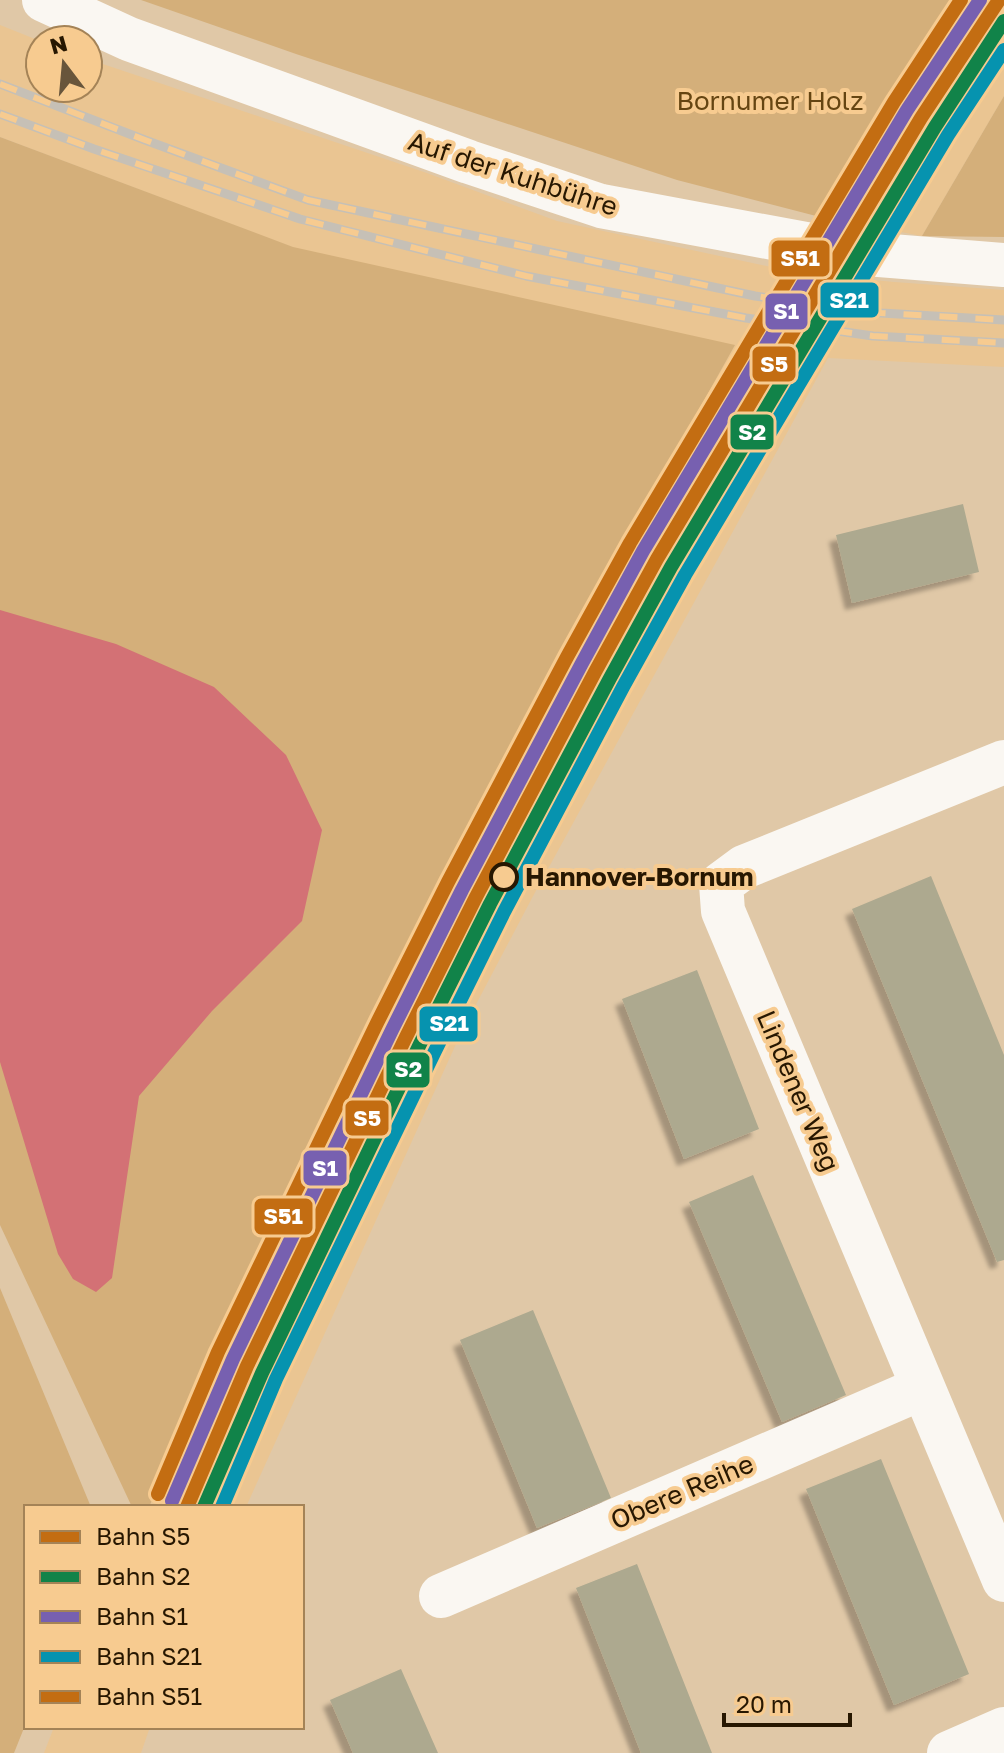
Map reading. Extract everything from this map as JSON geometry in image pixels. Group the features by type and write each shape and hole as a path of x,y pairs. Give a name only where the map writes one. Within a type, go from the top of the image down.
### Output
{"street":[{"name":"Auf der Kuhbühre","path":"44,0 129,39 469,162 601,206 854,253 1004,265"},
{"name":"Lindener Weg","path":"1004,762 744,867 721,884 723,911 1004,1580"},
{"name":"Obere Reihe","path":"441,1596 922,1388"},
{"path":"949,1753 1004,1729"}],"shaded area":[{"path":"956,0 1004,0 1004,96 922,236 820,217 866,138"},
{"path":"0,25 24,35 24,104 104,104 104,64 424,172 557,221 794,272 1004,290 1004,367 828,358 461,1033 247,1505 150,1505 385,999 562,654 292,247 0,137"},
{"path":"0,610 116,644 214,687 286,755 322,830 302,921 212,1011 139,1096 112,1278 96,1292 73,1279 58,1254 0,1062"},
{"path":"53,1729 149,1729 141,1753 44,1753"}],"green space":[{"name":"Bornumer Holz","path":"141,0 956,0 866,138 820,217 677,180"},
{"path":"1004,96 1004,237 922,236"},
{"path":"0,137 293,247 735,345 562,654 385,999 150,1505 131,1505 0,1225"},
{"path":"0,1288 90,1505 24,1505 24,1728 14,1753 0,1753"}],"building":[{"path":"963,504 979,572 852,603 836,535"},
{"path":"931,876 1004,1055 1004,1260 997,1262 852,909"},
{"path":"697,970 759,1129 684,1159 622,999"},
{"path":"753,1175 846,1395 782,1422 689,1202"},
{"path":"533,1310 611,1498 537,1528 460,1340"},
{"path":"881,1459 969,1674 894,1705 806,1489"},
{"path":"637,1564 712,1753 641,1753 576,1588"},
{"path":"401,1669 438,1753 353,1753 330,1700"}],"railway":[{"path":"0,84 308,200 755,296 881,313 1004,320"},
{"path":"0,114 300,219 526,276 746,318 873,336 1004,343"}],"rail line":[{"name":"S51","path":"158,1494 218,1352 377,1023 567,657 630,543 894,102 961,0"},
{"name":"S1","path":"172,1501 233,1359 392,1030 581,665 643,551 907,110 980,0"},
{"name":"S5","path":"188,1505 247,1366 406,1037 595,672 657,559 921,118 999,0"},
{"name":"S2","path":"205,1505 262,1373 420,1044 609,680 671,567 935,127 1004,21"},
{"name":"S21","path":"223,1505 276,1379 435,1051 504,912 623,687 685,575 948,135 1004,50"}],"place":[{"name":"Hannover-Bornum","path":"504,877"}]}
